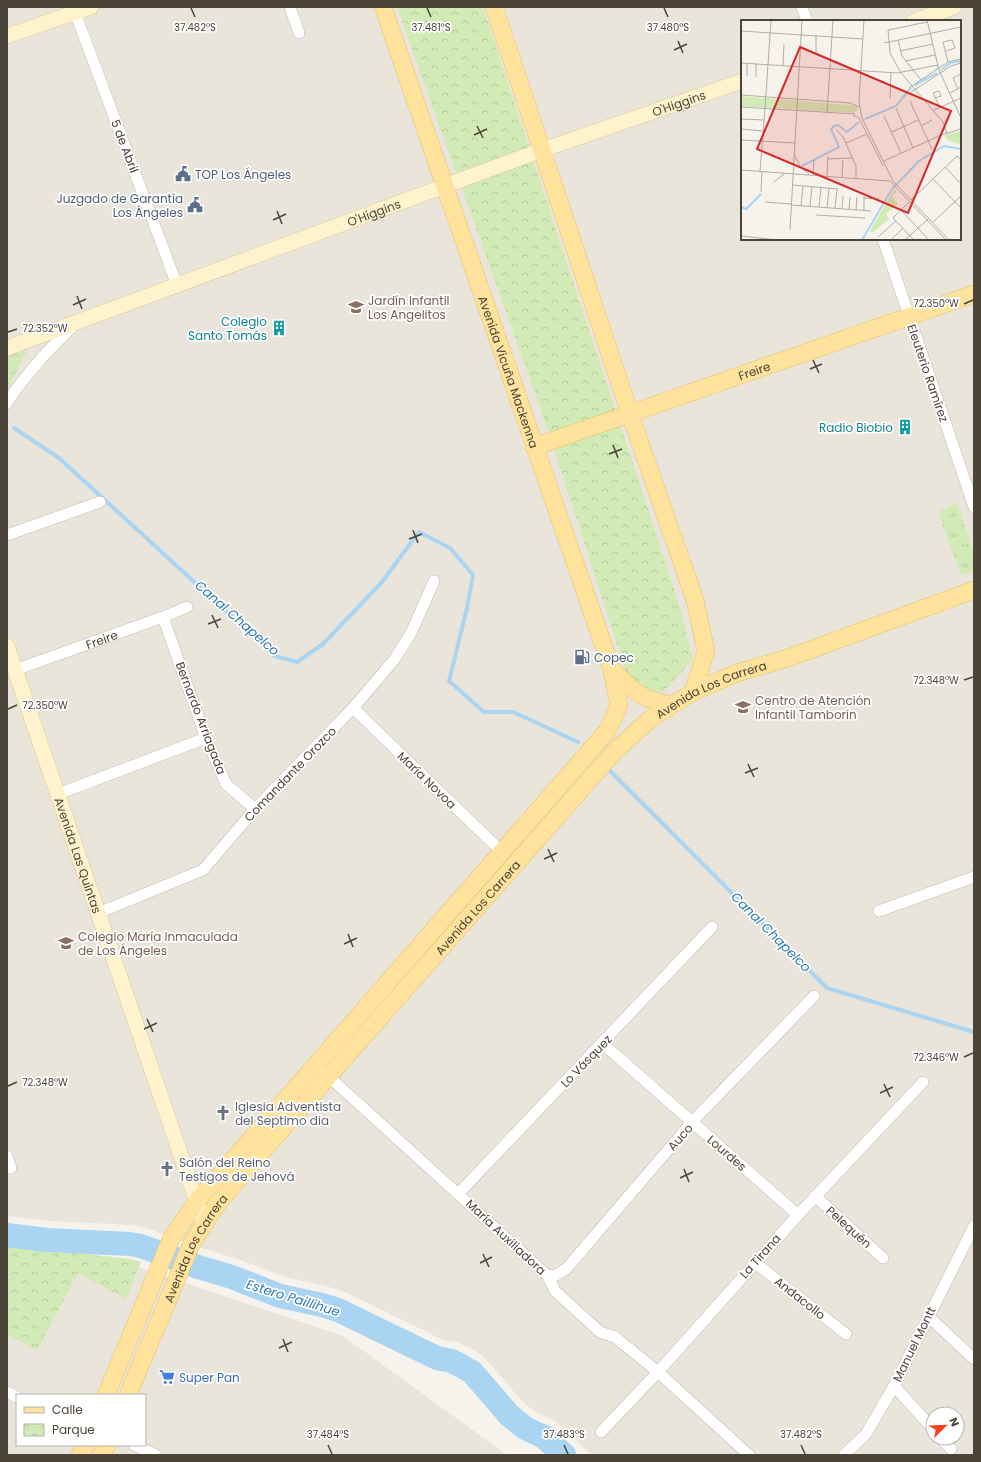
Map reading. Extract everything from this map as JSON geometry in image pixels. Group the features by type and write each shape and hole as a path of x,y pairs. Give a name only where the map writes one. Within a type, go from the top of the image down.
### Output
{"main road":[{"name":"Avenida Vicuña Mackenna","path":"383,7 612,670 637,694 648,699 671,705"},
{"path":"494,7 630,414 695,600 706,651 693,692"},
{"name":"Freire","path":"534,447 974,294"},
{"name":"Avenida Los Carrera","path":"128,1394 191,1246 215,1207 615,751 649,720 693,692 737,673 788,658 974,590"},
{"name":"Avenida Los Carrera","path":"106,1394 171,1239 197,1201 608,730 618,705 612,670"},
{"path":"80,1455 84,1446"},
{"path":"102,1455 106,1446"}],"street":[{"path":"7,36 74,10 91,7"},
{"path":"290,7 299,33"},
{"path":"802,7 807,20"},
{"path":"917,20 954,7"},
{"name":"5 de Abril","path":"74,10 177,285"},
{"name":"O'Higgins","path":"7,348 542,150 741,80"},
{"name":"Eleuterio Ramírez","path":"883,240 974,507"},
{"path":"7,403 17,387 35,364 77,322"},
{"path":"7,535 100,502"},
{"name":"Comandante Orozco","path":"98,913 203,870 255,809 353,708 394,660 411,633 434,581"},
{"name":"Freire","path":"15,670 187,607"},
{"name":"Bernardo Arriagada","path":"163,617 206,738 226,784 255,809"},
{"name":"Avenida Las Quintas","path":"7,646 204,1223"},
{"name":"María Novoa","path":"353,708 501,851"},
{"path":"58,794 206,738"},
{"path":"879,911 974,877"},
{"name":"Lo Vásquez","path":"458,1194 712,927"},
{"name":"Auco","path":"548,1276 556,1275 566,1269 692,1122 814,996"},
{"name":"Lourdes","path":"602,1044 798,1215"},
{"name":"María Auxiliadora","path":"315,1064 548,1276 555,1291 600,1332 614,1337 658,1372 749,1455"},
{"name":"La Tirana","path":"601,1432 658,1372 754,1262 923,1082"},
{"path":"7,1156 11,1168"},
{"name":"Pelequén","path":"815,1196 883,1258"},
{"name":"Manuel Montt","path":"844,1455 866,1434 894,1386 974,1226"},
{"name":"Andacollo","path":"754,1262 846,1334"},
{"path":"928,1316 972,1354"},
{"path":"894,1386 925,1420"},
{"path":"136,1446 156,1455"},
{"path":"948,1446 951,1449"}],"shaded area":[{"path":"7,7 974,7 974,1455 594,1455 586,1450 555,1421 535,1412 522,1401 484,1357 470,1348 457,1342 443,1340 345,1292 326,1286 285,1277 238,1259 204,1249 146,1228 132,1225 49,1221 7,1216"},
{"path":"7,1250 132,1265 343,1336 507,1455 7,1455"}],"green space":[{"path":"397,7 483,7 679,604 693,660 663,692 639,689 626,672 546,424"},
{"path":"28,349 7,390 7,357"},
{"path":"957,503 974,553 974,571 961,575 938,512"},
{"path":"7,1245 130,1259 141,1262 126,1299 78,1273 37,1350 7,1335"}],"waterway":[{"name":"Canal Chapelco","path":"14,428 59,458 275,656 297,662 323,644 382,582 419,532 450,548 473,575 467,608 449,681 484,712 513,712 578,742"},
{"name":"Canal Chapelco","path":"607,768 827,988 974,1032"},
{"name":"Estero Paillihue","path":"7,1235 47,1240 130,1244 141,1246 198,1267 232,1277 280,1296 338,1310 437,1358 452,1361 472,1372 509,1415 525,1428 544,1437 564,1455"}],"place":[{"name":"TOP Los Ángeles","path":"183,174"},
{"name":"Juzgado de Garantía Los Ángeles","path":"195,205"},
{"name":"Jardín Infantil Los Angelitos","path":"356,307"},
{"name":"Colegio Santo Tomás","path":"279,328"},
{"name":"Radio Biobio","path":"905,427"},
{"name":"Copec","path":"582,657"},
{"name":"Centro de Atención Infantil Tamborín","path":"743,707"},
{"name":"Colegio María Inmaculada de Los Ángeles","path":"66,943"},
{"name":"Iglesia Adventista del Septimo dia","path":"223,1113"},
{"name":"Salón del Reino Testigos de Jehová","path":"167,1169"},
{"name":"Super Pan","path":"167,1377"}]}
